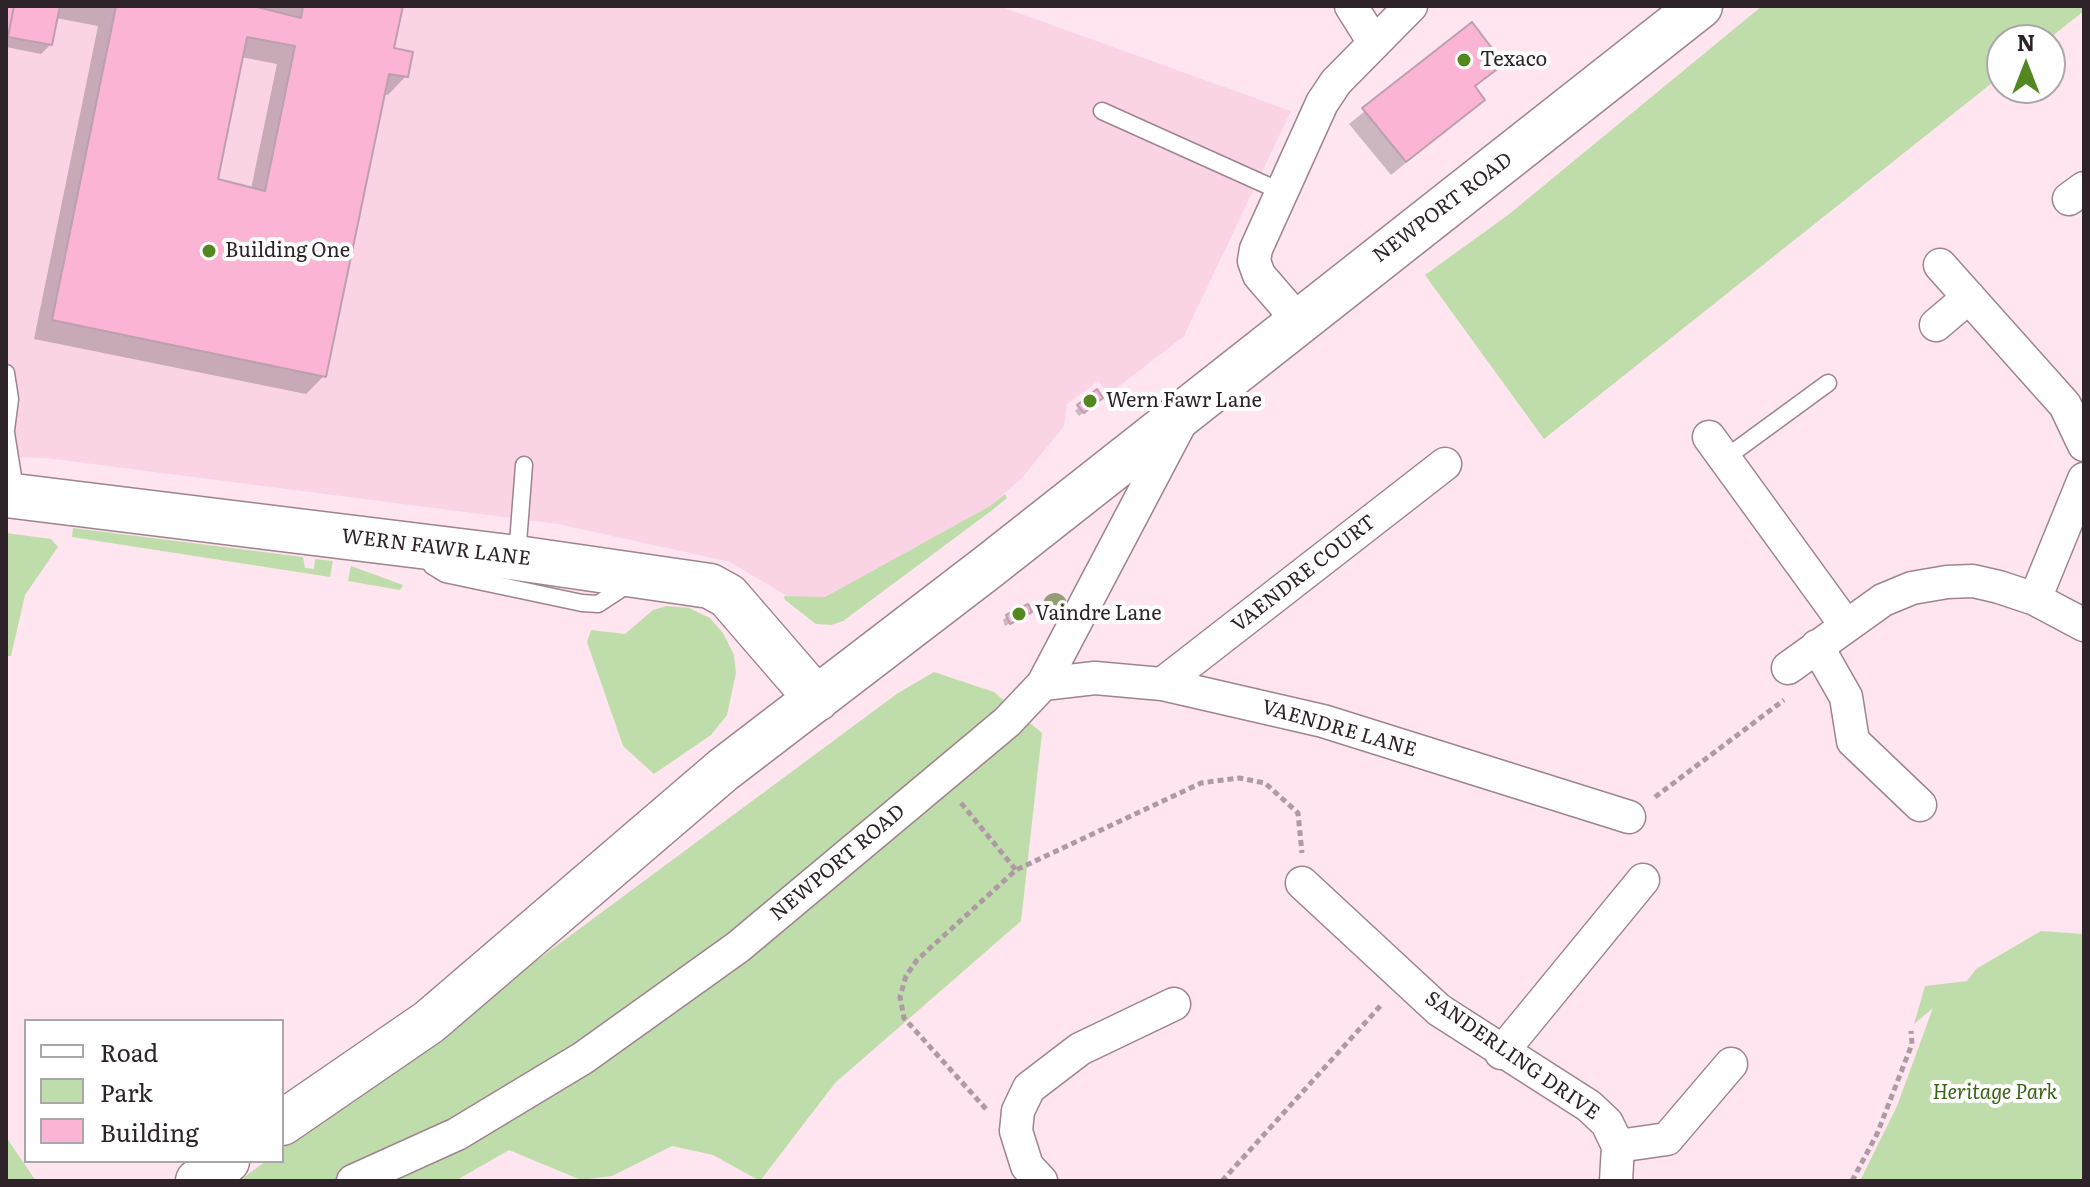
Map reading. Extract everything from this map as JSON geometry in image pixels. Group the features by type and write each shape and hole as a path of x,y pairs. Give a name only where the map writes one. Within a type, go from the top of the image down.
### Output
{"main road":[{"name":"NEWPORT ROAD","path":"284,1122 429,1022 723,770 1700,6"},
{"name":"WERN FAWR LANE","path":"11,495 641,574 710,586 728,596 817,699"},
{"path":"198,1181 224,1163"}],"street":[{"path":"1351,6 1373,41"},
{"path":"1298,320 1259,275 1254,261 1256,249 1322,103 1336,82 1373,41 1411,6"},
{"path":"1940,265 2074,399 2084,445"},
{"path":"1936,325 1969,297"},
{"name":"NEWPORT ROAD","path":"353,1181 457,1134 583,1058 738,947 1007,722 1043,684 1187,410"},
{"path":"1717,448 1845,624"},
{"name":"VAENDRE COURT","path":"1162,684 1445,464"},
{"path":"2035,599 2084,479"},
{"path":"1788,668 1822,654 1845,624 1883,600 1912,588 1947,582 1973,581 2035,599 2084,625"},
{"path":"1822,654 1846,697 1853,741 1920,805"},
{"name":"VAENDRE LANE","path":"1043,684 1095,678 1162,684 1323,721 1629,817"},
{"path":"1501,1053 1643,880"},
{"name":"SANDERLING DRIVE","path":"1302,883 1439,1010 1501,1053 1589,1106 1607,1123 1618,1146"},
{"path":"1041,1181 1027,1166 1016,1131 1023,1099 1044,1073 1080,1049 1174,1004"},
{"path":"1616,1181 1618,1146 1667,1139 1731,1064"}],"lane":[{"path":"1102,111 1282,192"},
{"path":"6,373 10,399 6,432 11,495"},
{"path":"1717,448 1828,383"},
{"path":"517,558 524,465"},
{"path":"421,546 432,566 445,574 582,603 598,604 641,574"}],"path":[{"path":"1629,817 1822,654"},
{"path":"940,778 1016,870"},
{"path":"1016,1131 988,1112 904,1018 900,997 906,976 917,960 1016,870 1201,783 1239,778 1265,783 1298,813 1302,883"},
{"path":"1222,1181 1405,978"},
{"path":"1852,1181 1877,1134 1912,1044 1911,1031"}],"shaded area":[{"path":"6,6 999,6 1291,111 1184,336 1109,394 1098,381 1067,404 1064,426 1022,478 990,506 825,597 792,599 730,562 558,524 46,458 6,457"}],"green space":[{"path":"1762,6 2084,6 2084,11 2066,25 1986,24 1986,88 1544,439 1425,275 1508,215"},
{"path":"1005,494 1007,498 991,511 843,621 831,625 816,624 785,600 784,596 825,597 990,506"},
{"path":"73,528 303,557 305,568 314,569 315,559 333,561 330,577 72,537"},
{"path":"6,533 51,539 58,547 25,595 11,656 6,656"},
{"path":"351,566 403,585 400,590 348,581"},
{"path":"667,606 689,608 710,618 723,633 734,655 736,673 727,715 711,735 654,774 623,746 587,642 591,630 625,634 653,610"},
{"path":"934,672 994,692 1042,733 1021,921 835,1083 760,1181 713,1155 672,1146 612,1176 581,1180 509,1150 455,1181 239,1181 263,1163 284,1163 284,1148 898,693"},
{"name":"Heritage Park","path":"2041,931 2084,934 2084,1181 1860,1181 1897,1106 1933,1008 1914,1024 1925,986 1967,981 1976,969"},
{"path":"6,1137 36,1181 7,1181"}],"building":[{"path":"6,6 14,6 6,46"},
{"path":"14,6 60,6 52,45 8,37"},
{"name":"Building One","path":"116,6 253,6 301,18 303,6 403,6 394,48 413,52 408,77 389,74 326,377 52,320","holes":["247,37 295,46 265,191 218,179"]},
{"path":"1472,22 1504,64 1475,86 1485,100 1406,162 1362,108"},
{"path":"1097,389 1103,398 1084,413 1077,405"},
{"path":"1028,604 1032,612 1010,624 1006,615"}],"place":[{"name":"Texaco","path":"1464,60"},
{"name":"Building One","path":"209,251"},
{"name":"Wern Fawr Lane","path":"1090,401"},
{"name":"Vaindre Lane","path":"1019,614"}]}
